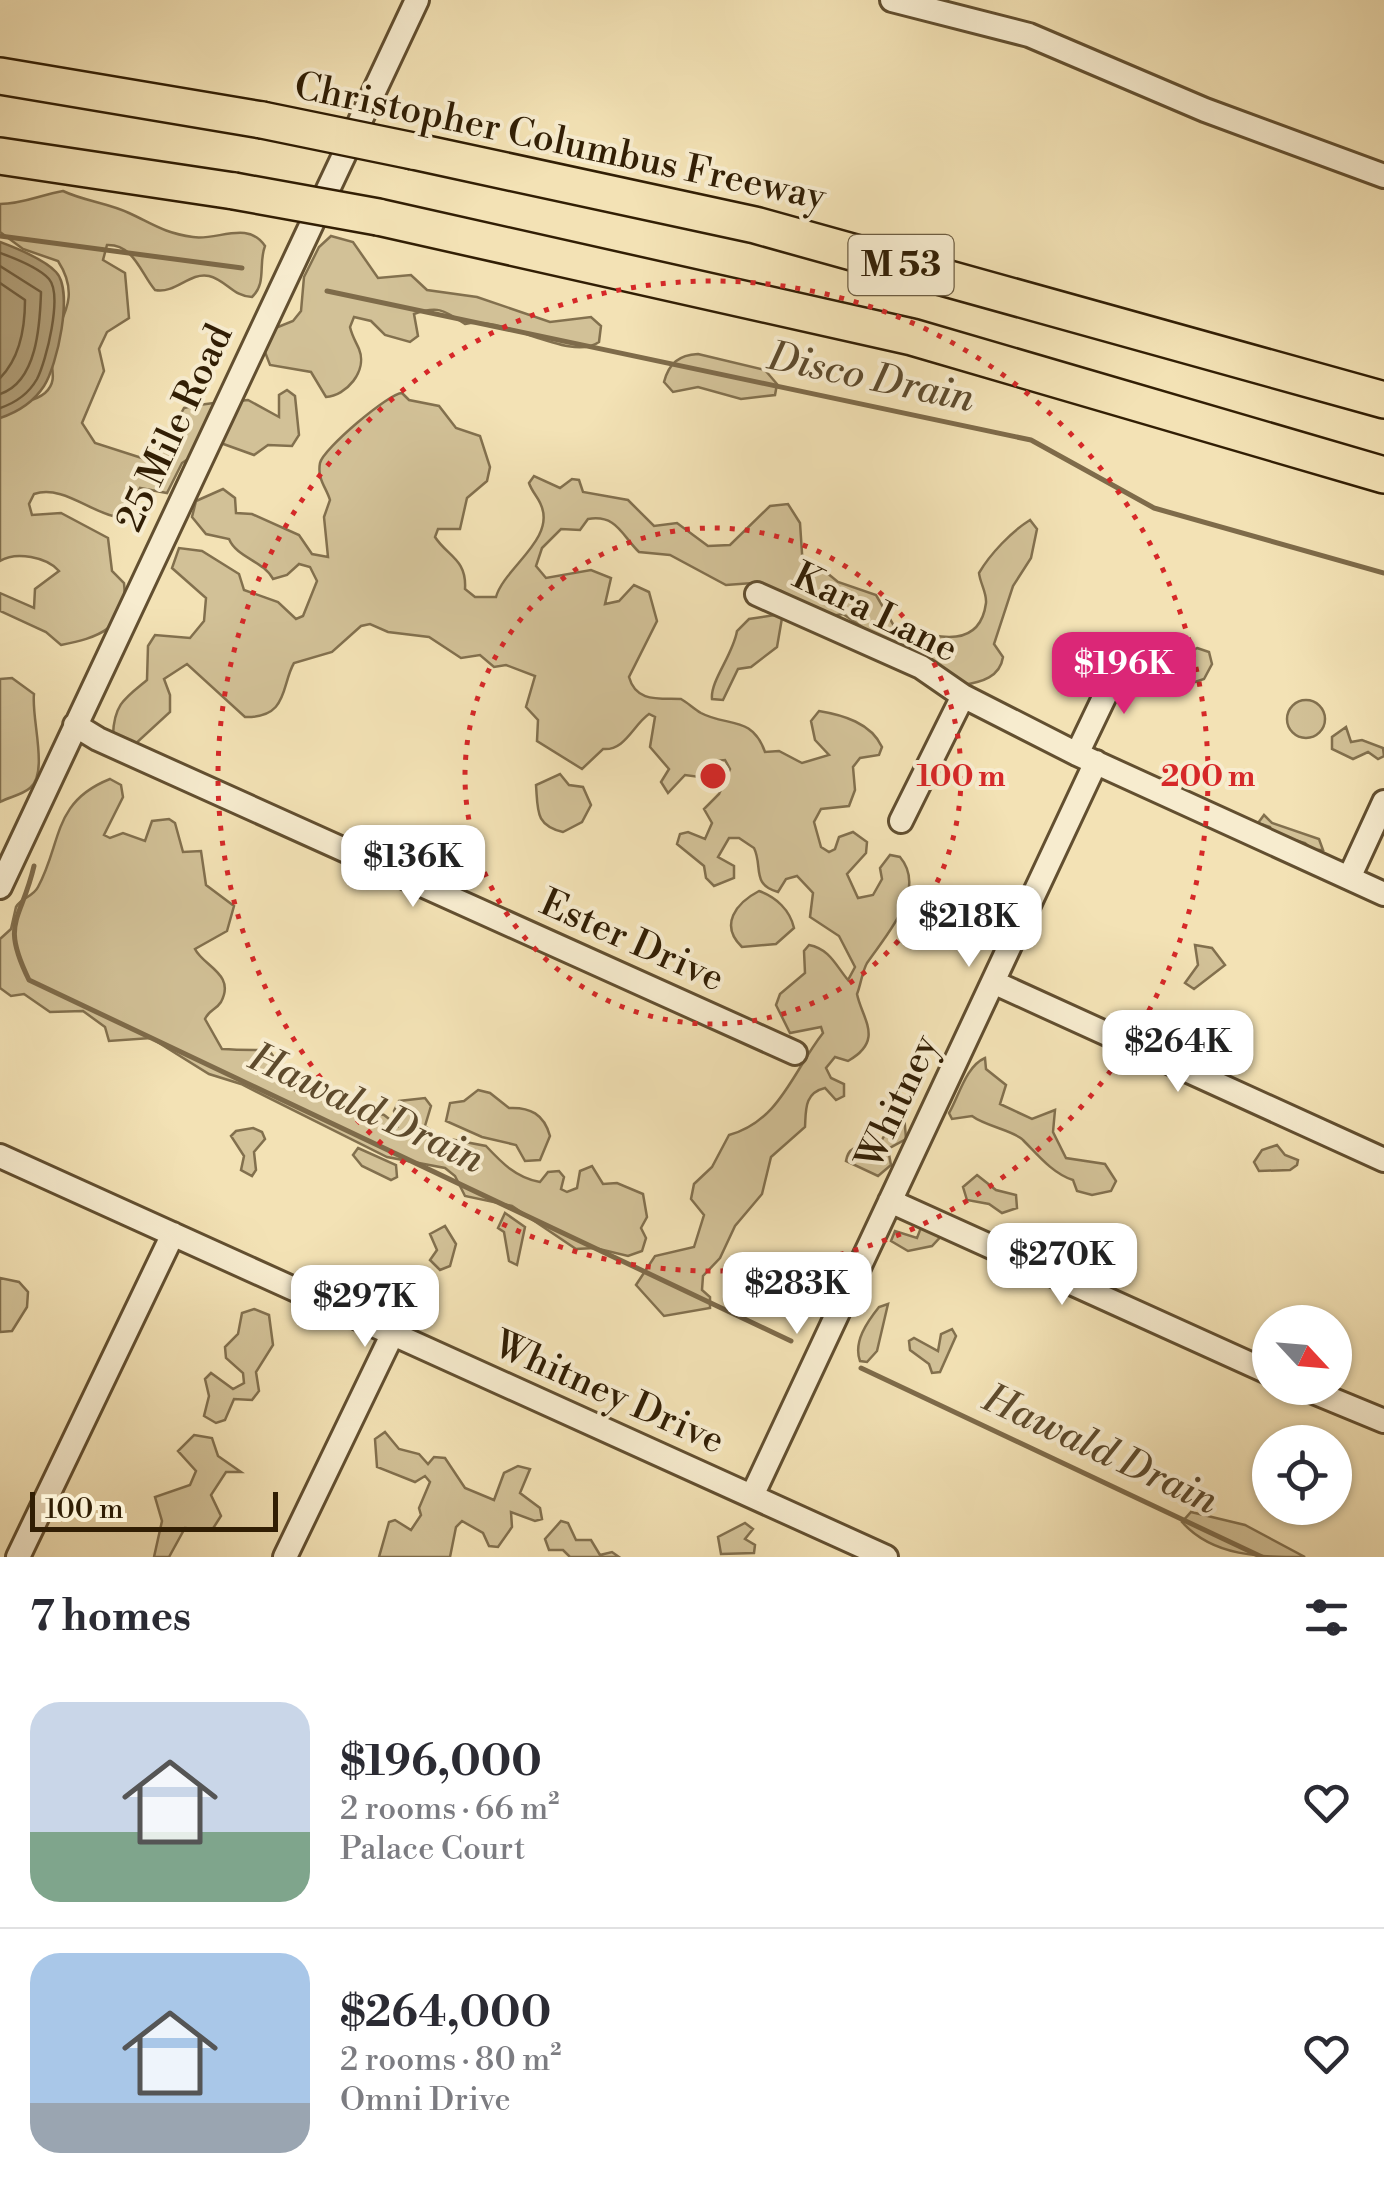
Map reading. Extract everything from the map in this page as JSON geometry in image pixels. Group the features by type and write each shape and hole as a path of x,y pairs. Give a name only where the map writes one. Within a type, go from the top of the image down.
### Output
{"highway":[{"name":"Christopher Columbus Freeway","path":"0,76 262,120 756,225 1384,400"},
{"name":"M 53","path":"0,156 234,190 378,217 912,337 1384,475"}],"street":[{"name":"25 Mile Road","path":"0,887 417,0"},
{"path":"892,0 978,10 1205,110 1384,176"},
{"name":"Kara Lane","path":"757,594 921,667 963,696 1087,758 1384,894"},
{"name":"Whitney","path":"752,1496 993,982 1087,758 1123,658"},
{"path":"900,821 963,696"},
{"name":"Ester Drive","path":"75,724 116,747 787,1049"},
{"path":"1349,878 1384,802"},
{"path":"993,982 1384,1160"},
{"name":"Whitney Drive","path":"0,1156 886,1557"},
{"path":"890,1201 1252,1365"},
{"path":"18,1557 174,1234"},
{"path":"285,1557 392,1333"},
{"path":"1345,1405 1384,1421"}],"shaded area":[{"path":"63,191 174,233 193,237 250,234 265,246 261,279 252,297 209,276 155,290 124,249 107,245 103,260 125,273 129,318 107,332 99,349 104,371 82,423 95,443 148,460 163,447 184,408 248,400 279,417 279,395 287,390 295,396 299,435 292,446 268,445 254,455 215,441 182,463 167,493 140,488 131,508 113,516 64,495 34,494 29,504 32,515 61,513 108,538 112,571 124,583 121,611 108,629 61,645 46,632 0,611 0,593 34,608 35,589 59,571 31,557 14,556 0,561 0,404 35,399 49,389 53,376 52,346 69,291 58,261 23,249 0,232 0,204"},
{"path":"331,236 353,242 378,278 411,275 427,290 477,297 550,322 591,317 601,326 599,342 571,347 498,326 465,324 436,310 414,314 418,336 410,342 385,335 371,321 354,317 350,327 361,357 358,374 348,387 326,397 311,372 270,365 265,352 273,329 293,321 301,311 304,277 319,247"},
{"path":"698,354 765,370 777,384 775,395 741,399 698,387 673,392 664,382 672,365 680,358"},
{"path":"402,393 409,400 439,406 456,428 480,436 490,467 487,481 467,498 460,529 438,529 435,537 460,564 465,589 475,597 496,597 541,530 541,505 529,483 534,476 560,488 572,479 579,480 583,492 628,500 654,526 677,523 708,546 730,545 770,506 788,504 800,523 803,568 827,573 838,582 876,595 894,626 935,636 962,635 973,630 986,603 979,573 1023,525 1030,520 1037,529 1031,558 1013,586 994,644 1003,657 1001,664 989,677 963,685 929,658 886,643 843,614 825,617 781,591 753,583 726,585 670,555 639,552 606,520 588,519 580,530 561,529 542,548 536,566 546,578 591,570 611,578 605,604 619,601 634,585 649,592 657,621 629,677 643,695 681,699 701,713 746,727 760,740 765,752 779,751 802,763 829,755 815,740 811,721 819,711 864,726 882,747 879,755 860,758 853,767 855,790 849,806 821,809 814,822 821,847 829,852 835,849 839,837 853,832 867,842 866,853 847,874 858,898 873,895 882,879 880,868 890,855 900,857 907,870 907,898 867,963 857,994 868,1029 866,1045 848,1061 835,1057 826,1068 831,1078 844,1084 844,1096 836,1100 825,1088 813,1094 805,1127 771,1157 762,1194 735,1226 720,1258 703,1276 702,1290 710,1297 710,1308 664,1316 636,1285 655,1256 694,1247 704,1215 691,1199 694,1184 712,1167 729,1135 746,1128 773,1107 823,1033 821,1027 790,1033 776,1005 780,994 805,973 804,951 809,945 822,950 848,980 855,967 839,936 810,917 813,893 797,876 786,879 778,892 770,889 761,880 754,848 739,838 729,838 718,857 734,866 734,878 714,886 706,878 704,866 677,844 680,834 688,832 705,839 712,823 704,809 719,794 730,769 725,760 716,761 707,778 685,775 668,793 661,782 669,769 650,747 655,717 649,714 623,742 603,749 582,769 537,741 538,720 526,707 535,676 506,665 494,667 480,655 461,658 429,637 388,632 370,624 361,626 332,652 294,663 281,699 269,712 245,717 187,664 164,679 170,695 170,712 132,747 113,735 122,703 147,680 148,646 155,635 190,638 204,621 206,598 172,568 179,548 202,551 239,574 244,590 278,602 296,619 303,616 317,581 310,567 299,564 287,575 273,579 229,539 206,534 192,517 196,501 223,489 235,498 236,513 252,514 299,535 312,554 328,557 324,517 330,500 320,463 357,423"},
{"path":"775,615 782,618 777,647 751,667 738,669 723,700 712,699 714,684 737,631 749,619"},
{"path":"1197,648 1209,652 1212,664 1204,679 1195,682 1180,669 1189,664 1186,655"},
{"path":"12,678 34,694 38,770 30,788 0,802 0,679"},
{"path":"1306,700 1319,706 1325,719 1319,732 1306,738 1293,732 1287,719 1293,706"},
{"path":"1346,727 1351,742 1362,740 1383,748 1384,756 1378,759 1368,752 1353,759 1332,749 1332,737"},
{"path":"560,774 569,785 583,787 591,805 582,822 563,832 543,821 536,785"},
{"path":"110,779 121,785 123,797 104,835 110,838 123,833 145,841 152,821 169,819 175,823 183,852 201,851 206,885 234,906 227,931 195,949 224,984 221,1002 205,1019 222,1049 269,1050 275,1059 273,1077 301,1094 312,1093 329,1102 384,1115 397,1125 394,1111 399,1101 425,1098 431,1106 425,1126 439,1137 486,1146 510,1168 531,1180 540,1182 548,1172 559,1171 564,1177 561,1189 567,1192 577,1188 580,1171 592,1166 603,1184 617,1183 643,1194 647,1217 641,1228 646,1238 642,1251 628,1256 595,1248 576,1249 512,1206 465,1196 455,1176 445,1168 387,1157 241,1084 209,1074 151,1038 109,1041 105,1027 83,1011 50,1012 24,994 11,996 0,988 0,939 11,929 16,907 38,887 68,812 91,788"},
{"path":"1264,815 1272,823 1319,839 1323,850 1313,850 1305,843 1272,833 1270,827 1258,823"},
{"path":"759,891 781,905 794,928 776,944 742,947 732,931 733,915"},
{"path":"1195,945 1212,948 1225,965 1194,989 1185,983 1198,965"},
{"path":"985,1058 986,1069 1006,1085 1000,1104 1032,1119 1055,1110 1053,1132 1066,1158 1105,1164 1116,1181 1111,1191 1092,1195 1077,1191 1073,1180 1052,1168 1019,1137 972,1116 952,1119 949,1113 964,1082"},
{"path":"478,1090 490,1093 509,1108 540,1117 550,1136 540,1160 525,1161 516,1145 482,1137 446,1121 450,1103 464,1101"},
{"path":"897,1113 904,1114 906,1139 888,1149 891,1165 878,1176 846,1161 854,1148 879,1145"},
{"path":"253,1128 262,1132 265,1139 254,1152 256,1170 252,1176 241,1170 244,1156 231,1136"},
{"path":"1277,1145 1285,1155 1298,1160 1297,1165 1290,1170 1259,1171 1254,1162 1262,1150"},
{"path":"358,1148 396,1165 397,1177 391,1180 362,1166 353,1155"},
{"path":"977,1175 996,1190 1016,1195 1017,1208 1002,1213 989,1204 967,1200 963,1187"},
{"path":"505,1213 525,1227 517,1265 509,1261 504,1232 498,1228"},
{"path":"922,1225 945,1232 932,1246 908,1251 891,1241 895,1231 917,1238"},
{"path":"445,1226 456,1244 450,1266 440,1270 430,1260 437,1250 430,1234"},
{"path":"0,1278 19,1282 28,1292 27,1307 12,1331 0,1332"},
{"path":"888,1304 877,1351 867,1362 860,1361 862,1332 879,1307"},
{"path":"254,1309 269,1315 273,1345 256,1372 259,1391 252,1400 234,1399 225,1420 216,1423 204,1416 209,1396 205,1379 211,1373 233,1389 244,1383 243,1373 226,1358 225,1347 238,1334 242,1313"},
{"path":"952,1329 956,1336 940,1372 932,1373 929,1364 910,1350 909,1341 914,1338 938,1351 941,1334"},
{"path":"385,1432 399,1449 419,1454 428,1464 434,1457 445,1458 465,1488 494,1500 504,1473 518,1466 530,1469 520,1493 540,1508 542,1519 535,1521 511,1512 512,1527 498,1547 489,1546 483,1533 462,1521 456,1527 450,1557 379,1557 389,1522 395,1520 411,1530 421,1515 419,1508 430,1482 425,1476 415,1482 377,1467 375,1439"},
{"path":"194,1435 212,1438 218,1456 241,1472 226,1472 211,1495 221,1516 212,1530 185,1528 169,1557 154,1557 162,1521 155,1497 190,1485 196,1471 178,1451"},
{"path":"1191,1512 1245,1525 1305,1557 1255,1555 1223,1548 1194,1534 1182,1522"},
{"path":"561,1521 568,1523 576,1540 591,1540 600,1555 612,1552 619,1557 570,1557 563,1550 549,1550 545,1539"},
{"path":"745,1523 753,1529 745,1539 755,1545 754,1553 721,1554 718,1537"}],"water":[{"path":"0,242 30,254 56,272 64,295 64,311 58,346 44,386 25,406 0,418"}],"waterway":[{"name":"Disco Drain","path":"0,236 242,268"},
{"name":"Disco Drain","path":"327,291 1031,440 1154,508 1384,573"},
{"name":"Hawald Drain","path":"34,866 14,933 29,980 791,1341"},
{"name":"Hawald Drain","path":"861,1368 1262,1557"}]}
